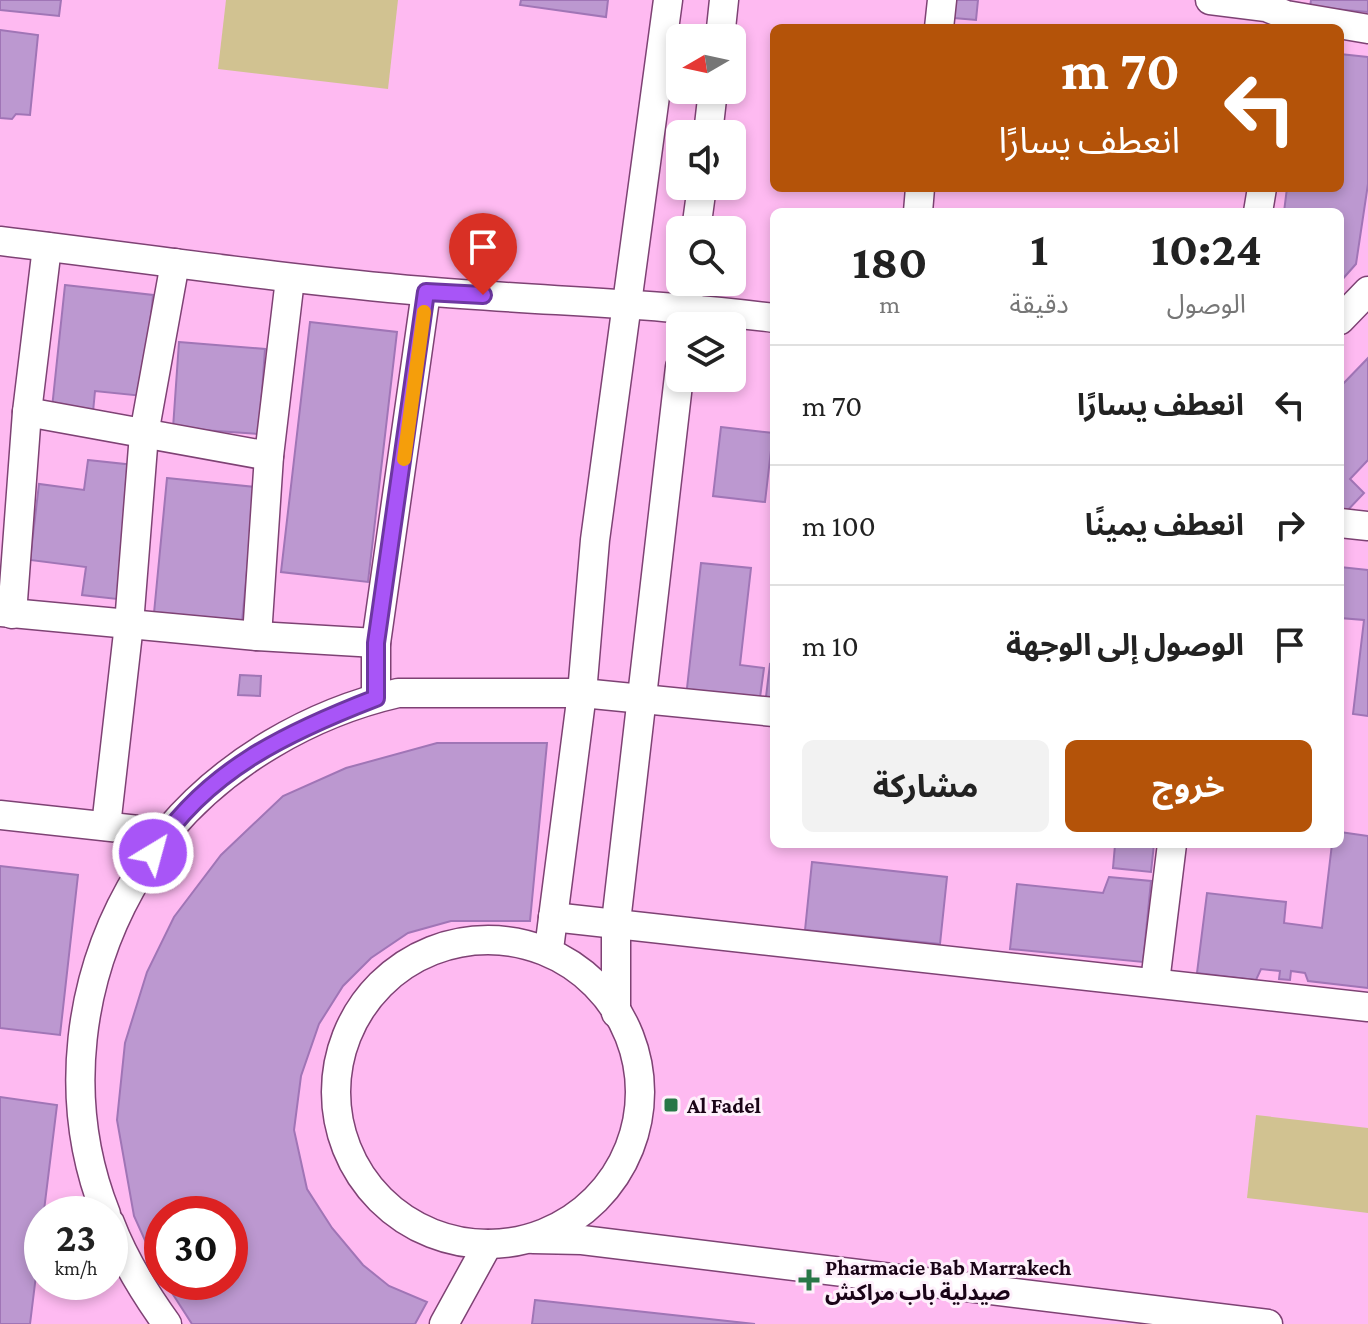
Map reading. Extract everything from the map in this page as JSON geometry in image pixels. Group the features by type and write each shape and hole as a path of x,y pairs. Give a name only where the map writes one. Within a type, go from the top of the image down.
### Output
{"street":[{"path":"549,949 582,693 595,540 668,0"},
{"path":"721,24 724,0"},
{"path":"939,24 942,0"},
{"path":"1210,0 1266,7 1341,24"},
{"path":"1344,25 1368,29"},
{"path":"0,241 290,279 426,292 625,305 687,305 770,317"},
{"path":"47,247 6,613 257,636 376,643"},
{"path":"106,826 129,624 144,434 175,263"},
{"path":"257,636 269,456 290,279"},
{"path":"1344,316 1368,291"},
{"path":"376,698 376,643 426,292"},
{"path":"616,1013 616,922 677,392"},
{"path":"27,412 269,456"},
{"path":"1344,523 1368,526"},
{"path":"101,1196 81,1118 80,1056 94,975 127,894 166,833 202,794 250,756 308,726 376,698 420,691 582,693 770,712"},
{"path":"0,815 166,833"},
{"path":"1155,982 1172,848"},
{"path":"553,917 1368,1007"},
{"path":"526,941 549,949 573,963 595,984 616,1013 633,1049 642,1093 639,1135 626,1163 574,1216 535,1235 473,1245 440,1238 410,1224 383,1204 361,1179 345,1149 336,1116 335,1083 341,1049 354,1018 374,991 399,969 428,953 461,943 526,941"},
{"path":"520,1239 582,1240 1133,1315 1268,1324"},
{"path":"444,1324 488,1244"},
{"path":"128,1262 167,1324"}],"shaded area":[{"path":"226,0 398,0 388,89 218,69"},
{"path":"1256,1115 1368,1128 1368,1213 1247,1198"}],"building":[{"path":"0,0 61,0 59,16 0,10"},
{"path":"521,0 608,0 606,17 520,5"},
{"path":"955,0 978,0 976,20 954,18"},
{"path":"1311,0 1368,0 1368,12 1310,7"},
{"path":"0,30 38,35 30,115 0,118"},
{"path":"1344,54 1368,57 1368,184 1356,264 1344,278 1344,208 1284,208 1286,192 1344,192"},
{"path":"65,285 153,295 143,396 95,391 93,412 52,408"},
{"path":"310,322 397,332 368,582 281,572"},
{"path":"179,342 265,349 259,434 173,428"},
{"path":"1368,358 1368,460 1350,479 1364,493 1345,513 1344,513 1344,383"},
{"path":"721,427 770,433 765,502 713,496"},
{"path":"88,460 134,465 117,599 82,595 86,567 30,560 39,484 84,490"},
{"path":"167,478 255,487 242,622 154,613"},
{"path":"701,563 751,568 740,665 764,668 759,705 686,697"},
{"path":"1344,567 1368,570 1368,716 1353,714 1364,620 1344,618"},
{"path":"770,664 770,706 765,705"},
{"path":"240,675 261,676 260,696 238,695"},
{"path":"437,743 547,743 530,921 451,921 408,933 371,958 343,986 319,1024 301,1076 294,1130 307,1189 332,1228 363,1265 389,1286 427,1302 415,1324 192,1324 177,1300 248,1300 248,1196 144,1196 144,1238 134,1216 117,1120 125,1043 147,972 174,917 221,855 283,796 346,768"},
{"path":"1344,833 1368,836 1368,988 1308,981 1305,973 1291,971 1290,980 1279,979 1280,971 1261,969 1256,980 1197,973 1207,893 1286,902 1284,923 1322,928 1332,848 1344,848"},
{"path":"1115,848 1154,848 1151,872 1113,868"},
{"path":"812,862 947,877 940,944 805,930"},
{"path":"0,866 78,875 60,1035 0,1028"},
{"path":"1109,877 1151,881 1143,962 1010,949 1017,884 1103,893"},
{"path":"0,1097 57,1105 46,1196 24,1196 24,1300 33,1300 30,1324 0,1324"},
{"path":"535,1300 755,1324 532,1324"}],"slow traffic":[{"path":"404,459 424,312"}],"place":[{"name":"Al Fadel","path":"671,1105"},
{"name":"Pharmacie Bab Marrakech صيدلية باب مراكش","path":"809,1280"}],"route":[{"path":"153,853 166,833 202,794 250,756 308,726 376,698 376,643 426,292 483,295"}]}
